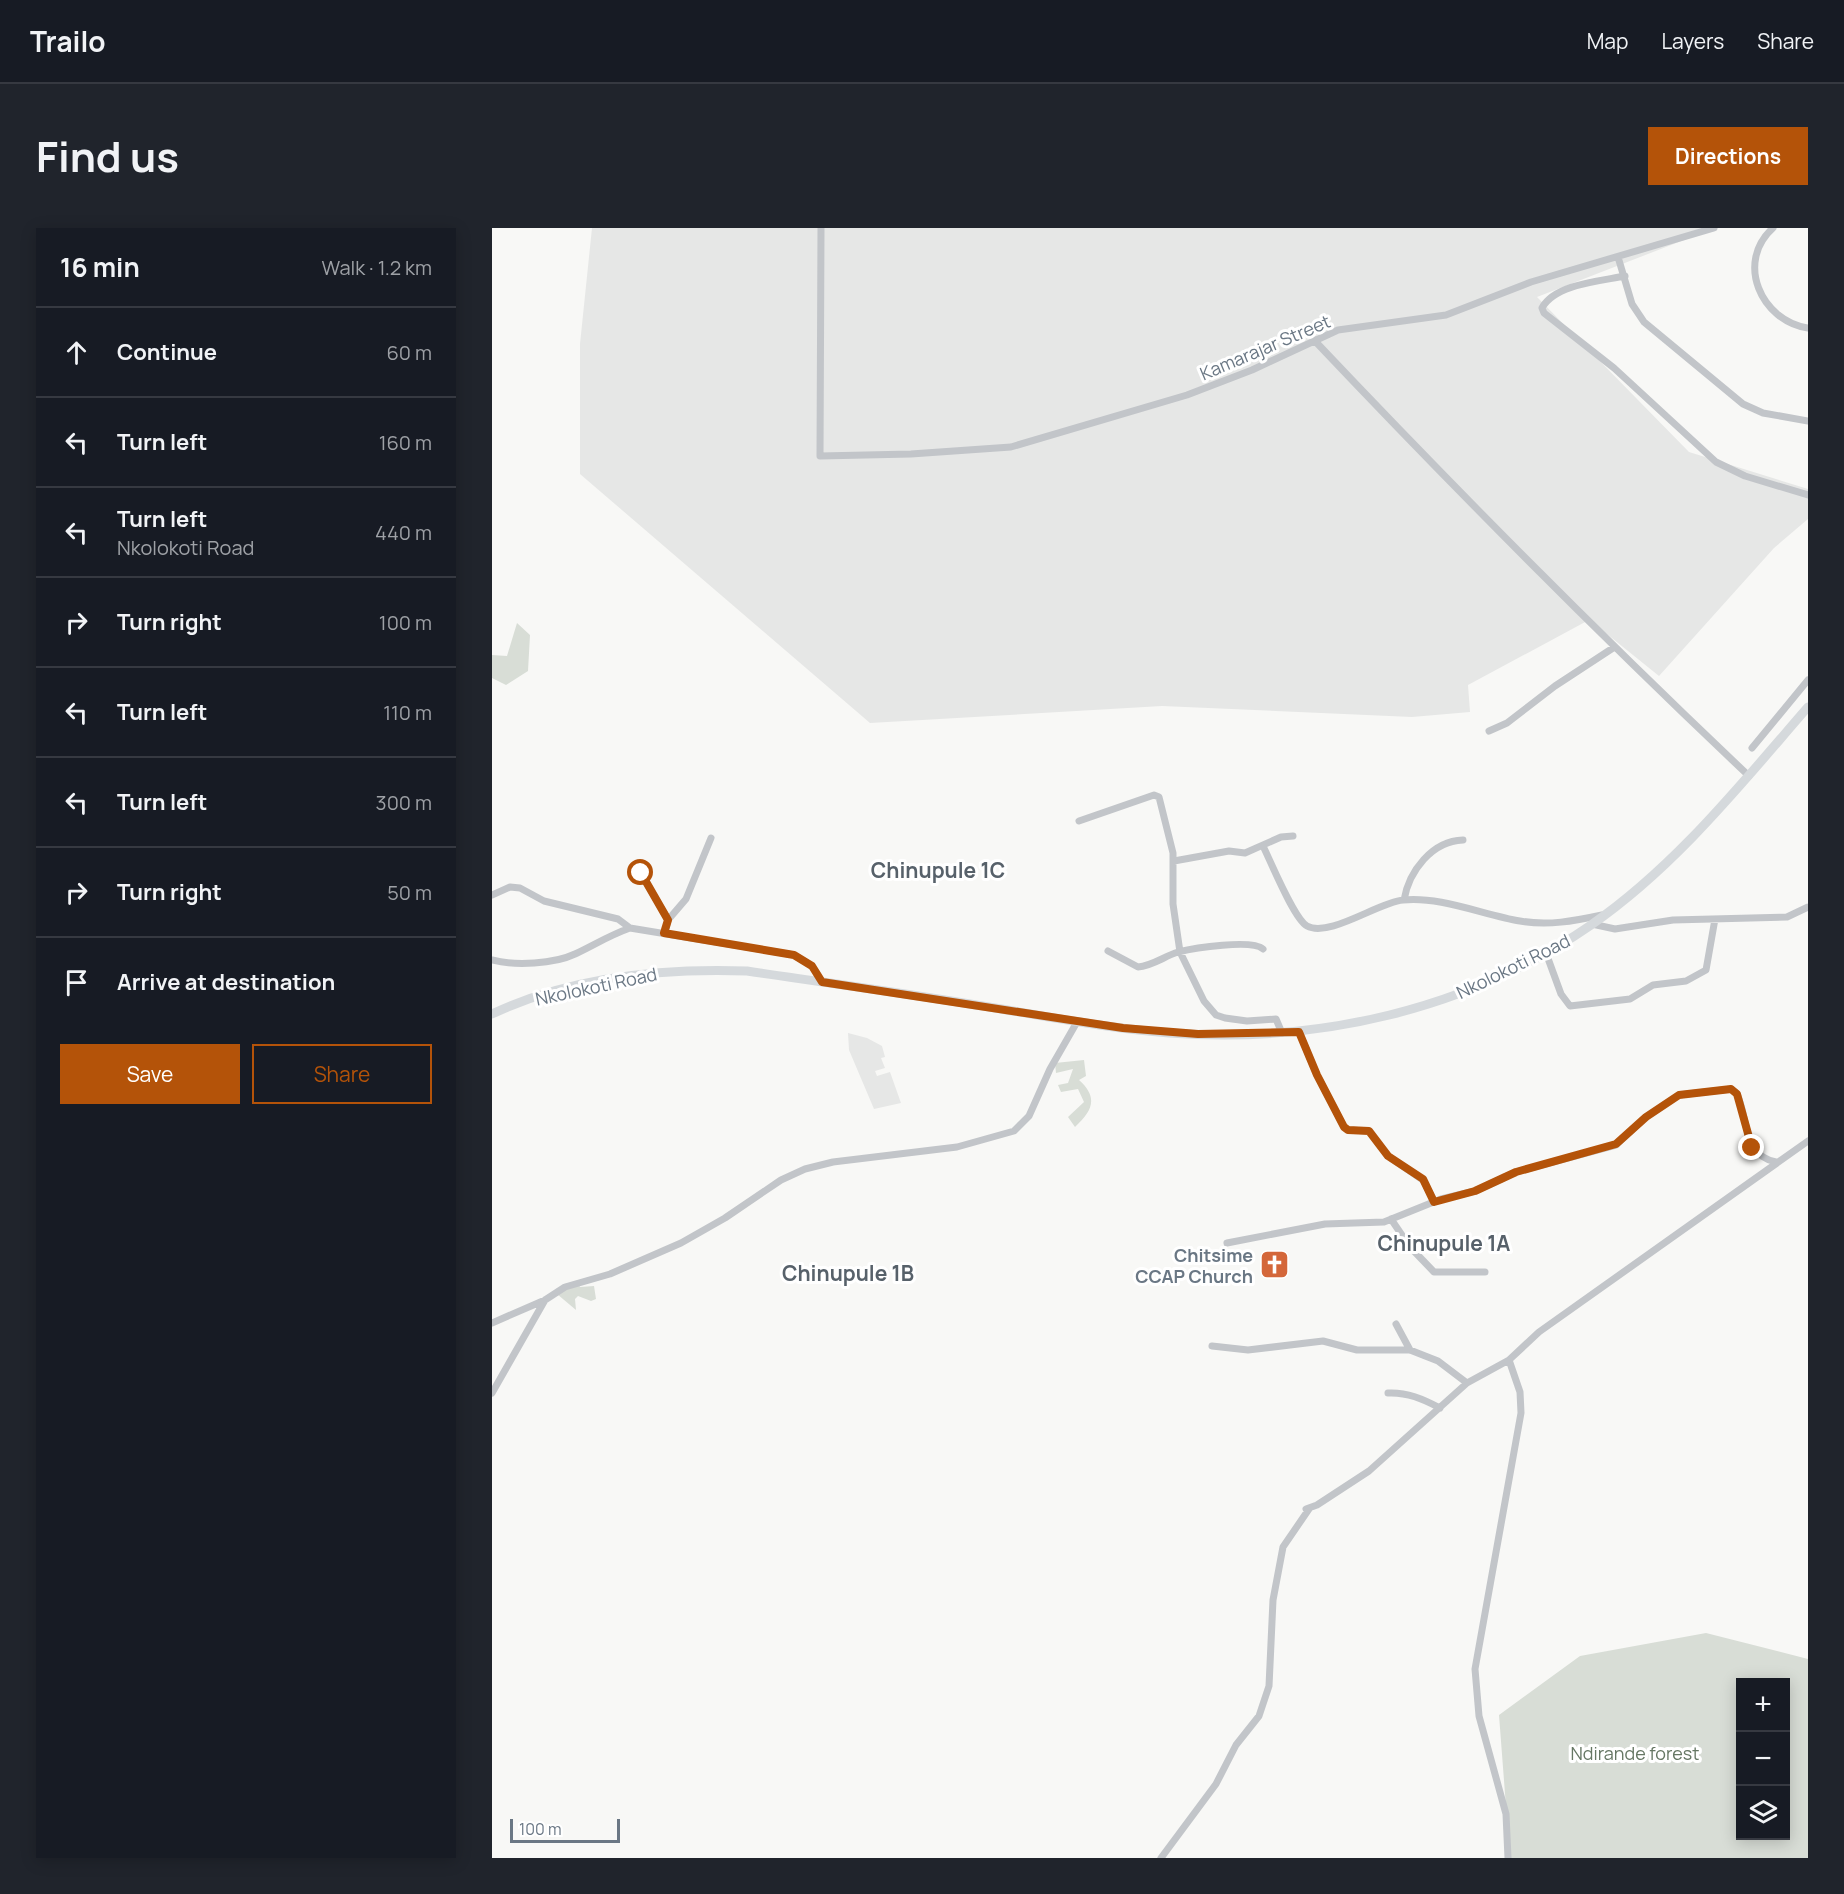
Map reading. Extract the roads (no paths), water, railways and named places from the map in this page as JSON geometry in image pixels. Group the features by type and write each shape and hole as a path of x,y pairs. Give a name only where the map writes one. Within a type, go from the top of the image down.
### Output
{"main road":[{"name":"Nkolokoti Road","path":"492,1014 511,1005 572,987 664,971 747,971 1077,1022 1188,1034 1299,1032 1384,1017 1450,997 1546,952 1592,924 1681,850 1808,707"}],"street":[{"name":"Kamarajar Street","path":"821,228 820,456 911,454 1011,447 1194,393 1252,370 1338,330 1446,315 1531,282 1714,228"},
{"path":"1773,228 1759,249 1754,281 1761,294 1777,312 1793,324 1808,328"},
{"path":"1618,257 1636,314 1728,393 1763,412 1808,421"},
{"path":"1625,276 1583,282 1551,297 1542,308 1544,313 1614,368 1716,462 1745,476 1808,495"},
{"path":"1314,340 1613,648 1749,776"},
{"path":"1489,731 1507,723 1555,686 1613,648"},
{"path":"1752,748 1808,680"},
{"path":"1079,821 1156,795 1159,797 1174,861 1173,904 1180,952 1204,1001 1216,1015 1236,1020 1274,1018 1278,1021 1282,1033"},
{"path":"1174,861 1229,851 1245,853 1281,837 1293,836"},
{"path":"664,933 668,920 686,899 711,838"},
{"path":"1404,900 1411,877 1429,853 1444,844 1463,840"},
{"path":"1263,846 1287,895 1306,926 1319,928 1341,923 1404,900 1471,908 1530,922 1559,923 1604,915"},
{"path":"641,873 668,920"},
{"path":"492,895 515,887 544,901 618,919 630,928"},
{"path":"1592,924 1615,929 1673,920 1787,917 1808,907"},
{"path":"1546,952 1561,994 1570,1006 1630,999 1653,985 1686,981 1706,970 1715,919"},
{"path":"492,960 520,962 565,957 607,936 630,928 794,955 812,966 822,982"},
{"path":"1108,951 1138,967 1180,952 1250,944 1263,949"},
{"path":"492,1323 545,1300 565,1287 610,1274 681,1243 725,1218 781,1179 805,1169 833,1162 957,1147 1014,1131 1029,1116 1050,1069 1077,1022"},
{"path":"1299,1032 1317,1075 1344,1127 1348,1130 1369,1131 1388,1156 1423,1179 1434,1202"},
{"path":"1227,1243 1324,1224 1370,1223 1391,1219 1434,1202 1475,1191 1516,1172 1616,1144 1646,1117 1672,1099 1695,1091 1731,1089 1737,1094 1752,1148 1761,1158 1776,1162"},
{"path":"1161,1858 1216,1784 1236,1745 1259,1716 1269,1686 1273,1600 1283,1547 1307,1509 1369,1470 1467,1383 1509,1360 1539,1332 1808,1141"},
{"path":"1391,1219 1410,1247 1434,1272 1485,1272"},
{"path":"492,1393 545,1300"},
{"path":"1396,1324 1410,1350"},
{"path":"1212,1346 1242,1351 1323,1341 1357,1350 1410,1350 1438,1361 1467,1383"},
{"path":"1508,1858 1506,1814 1479,1716 1475,1669 1521,1413 1520,1392 1509,1360"},
{"path":"1388,1393 1399,1392 1414,1396 1440,1408"}],"place":[{"name":"Chitsime CCAP Church","path":"1274,1265"}],"district":[{"name":"Chinupule 1C","path":"938,870"},
{"name":"Chinupule 1A","path":"1444,1243"},
{"name":"Chinupule 1B","path":"848,1273"}],"park label":[{"name":"Ndirande forest","path":"1635,1753"}]}
